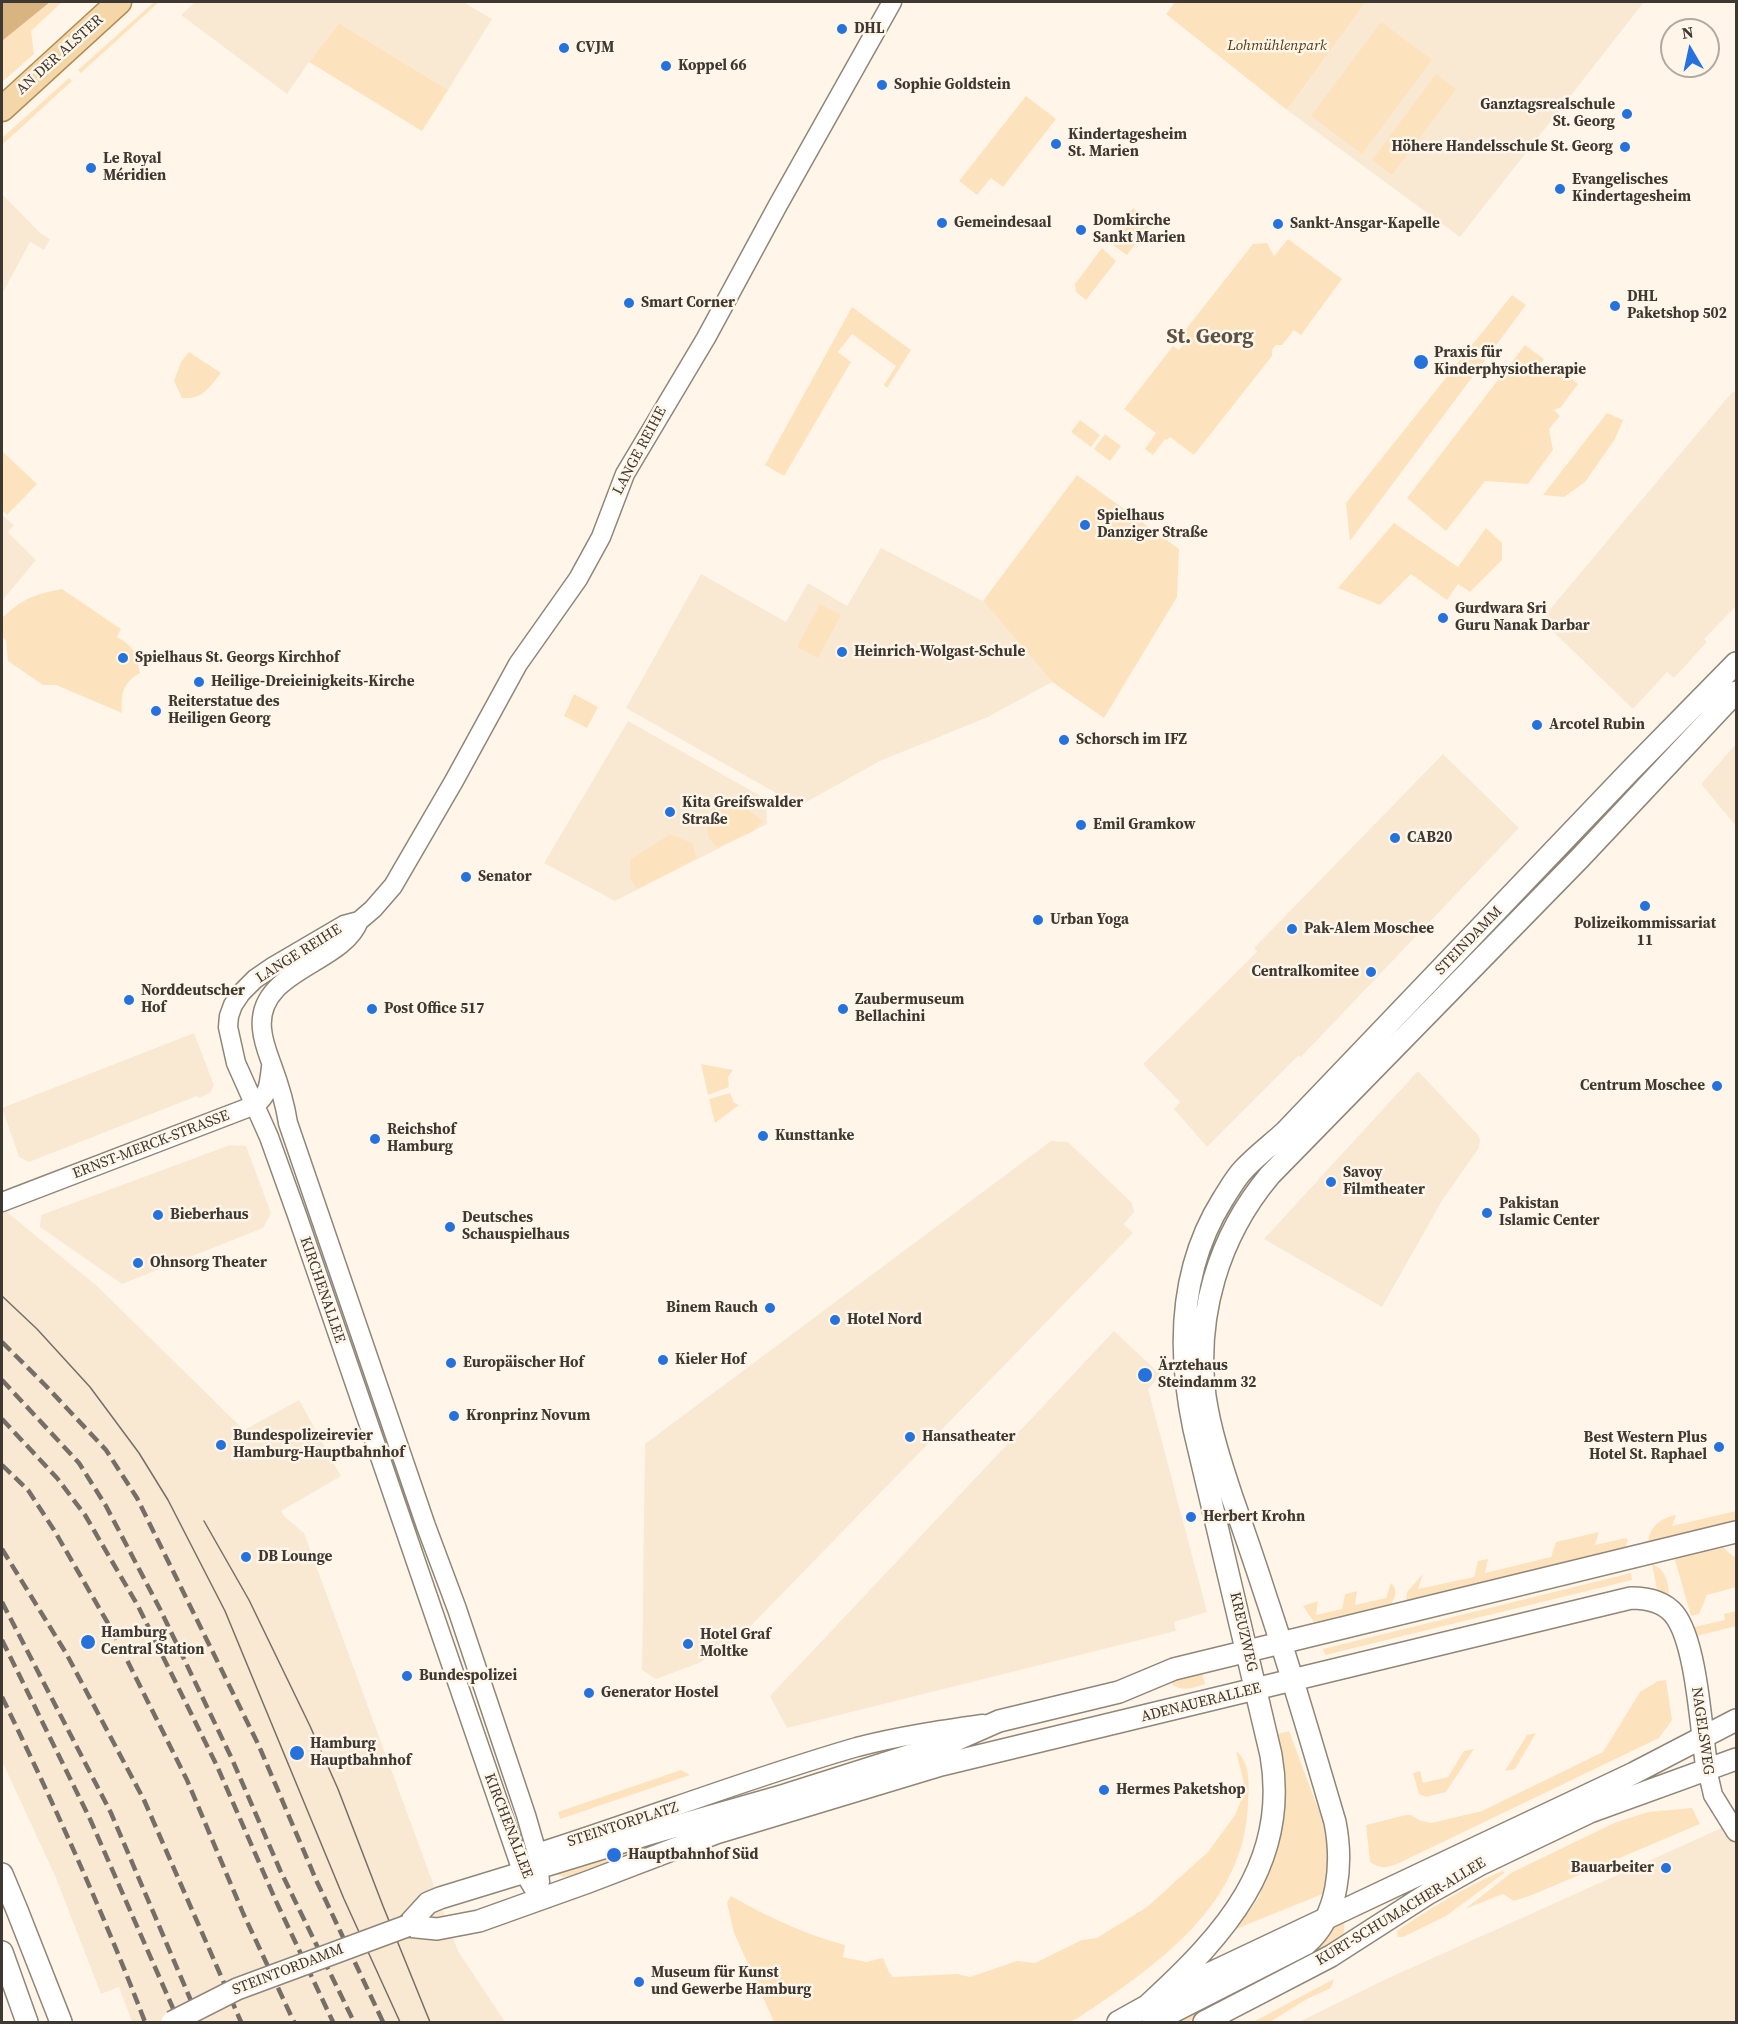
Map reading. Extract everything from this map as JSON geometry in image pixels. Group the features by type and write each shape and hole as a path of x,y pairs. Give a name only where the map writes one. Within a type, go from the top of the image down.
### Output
{"main road":[{"name":"AN DER ALSTER","path":"2,109 119,2"},
{"name":"STEINDAMM","path":"1208,1224 1244,1169 1286,1132 1636,764 1737,663"},
{"name":"STEINDAMM","path":"1232,1234 1252,1197 1270,1175 1580,858 1737,692"},
{"name":"KREUZWEG","path":"1151,2013 1220,1932 1247,1894 1264,1858 1272,1827 1275,1792 1271,1755 1194,1429 1187,1389 1185,1316 1195,1259 1208,1224"},
{"name":"KREUZWEG","path":"1232,1234 1214,1279 1206,1314 1203,1363 1205,1396 1218,1454 1292,1681 1337,1836 1339,1852 1337,1883 1326,1919"},
{"path":"540,1899 713,1815 949,1743 999,1721 1119,1692 1174,1669 1737,1532"},
{"name":"ADENAUERALLEE","path":"713,1815 941,1765 1632,1598 1662,1605 1672,1612 1680,1624"},
{"name":"NAGELSWEG","path":"1680,1624 1688,1645 1707,1769"},
{"name":"KURT-SCHUMACHER-ALLEE","path":"1118,2022 1186,2004 1299,1949 1313,1938 1326,1919 1634,1773 1737,1720"},
{"name":"KURT-SCHUMACHER-ALLEE","path":"1204,2022 1331,1956 1479,1864 1590,1812 1737,1759"},
{"name":"STEINTORPLATZ","path":"533,1865 713,1815"},
{"name":"STEINTORDAMM","path":"407,1926 428,1903 533,1865"},
{"path":"2,1874 61,2022"},
{"name":"STEINTORDAMM","path":"172,2022 237,1989 407,1926 437,1929 479,1921 540,1899"},
{"path":"2,1952 27,2022"}],"street":[{"name":"LANGE REIHE","path":"262,1030 264,1009 272,993 352,935 359,921 382,899 402,872 518,664 578,579 601,537 625,474 706,338 892,2"},
{"name":"LANGE REIHE","path":"241,993 274,966 338,928 359,921"},
{"name":"KIRCHENALLEE","path":"241,993 233,1005 228,1027 236,1063 269,1137 386,1475 533,1865"},
{"name":"KIRCHENALLEE","path":"262,1030 283,1096 288,1123 464,1632 533,1865 540,1899"},
{"path":"255,1105 264,1098 268,1089 271,1062"},
{"path":"255,1105 273,1107 288,1123"},
{"name":"ERNST-MERCK-STRASSE","path":"2,1202 255,1105"},
{"path":"386,1475 404,1476 412,1484"},
{"name":"NAGELSWEG","path":"1707,1769 1713,1795 1737,1832"}],"shaded area":[{"path":"2,2 50,2 2,41"},
{"path":"195,2 463,2 492,19 448,90 339,23 287,94 181,15"},
{"path":"1366,2 1644,2 1460,237 1287,110"},
{"path":"2,194 40,233 50,239 44,250 30,242 2,294"},
{"path":"1733,391 1736,394 1736,606 1704,639 1707,642 1674,678 1667,672 1633,709 1541,620"},
{"path":"2,515 14,525 8,532 36,560 2,601"},
{"name":"Heinrich-Wolgast-Schule","path":"881,548 983,601 1052,682 988,717 880,761 799,806 626,708 701,574 786,622 808,583 847,606"},
{"name":"Kita Greifswalder Straße","path":"628,721 766,799 767,824 615,901 544,863"},
{"path":"1736,744 1736,826 1701,784"},
{"path":"1443,754 1519,828 1301,1057 1298,1056 1207,1147 1174,1109 1180,1102 1143,1064 1257,952 1254,948"},
{"path":"194,1033 214,1085 210,1093 199,1098 197,1096 29,1162 19,1157 2,1108"},
{"path":"1418,1071 1477,1134 1480,1139 1479,1148 1443,1199 1382,1307 1264,1239"},
{"path":"1051,1141 1068,1142 1132,1203 1134,1212 1124,1224 1133,1233 739,1638 699,1663 656,1679 642,1670 645,1444"},
{"name":"Bieberhaus","path":"230,1145 246,1146 271,1213 263,1228 122,1284 40,1227 41,1215"},
{"name":"Hamburg Hauptbahnhof","path":"2,1208 97,1286 244,1430 299,1400 341,1476 281,1511 304,1533 458,1951 505,2022 132,2022 119,1987 101,1994 56,1878 2,1761"},
{"path":"1114,1331 1161,1375 1148,1389 1207,1612 1174,1622 1176,1631 787,1728 770,1696"},
{"path":"1726,1826 1736,1842 1736,2022 1299,2022 1384,1980"}],"green space":[{"path":"50,2 62,2 31,31 34,54 2,82 2,41"},
{"path":"154,2 159,2 81,73 78,70"},
{"name":"Lohmühlenpark","path":"1175,2 1366,2 1287,110 1166,14"},
{"path":"1381,22 1432,60 1362,154 1311,116"},
{"path":"339,23 448,90 422,131 309,62"},
{"path":"1436,74 1456,89 1392,175 1372,160"},
{"path":"69,78 72,81 2,145 2,138"},
{"path":"1026,96 1056,119 1003,187 991,178 977,195 959,181"},
{"path":"1133,208 1152,223 1127,255 1110,243 1128,220 1126,217"},
{"path":"1288,239 1342,279 1301,335 1294,330 1282,345 1276,345 1272,350 1272,356 1194,455 1170,437 1165,439 1153,455 1145,449 1156,433 1124,409 1173,346 1179,350 1184,343 1179,338 1253,244 1267,243 1274,256"},
{"path":"1102,248 1116,261 1086,300 1076,292 1075,284"},
{"path":"1512,295 1526,305 1350,541 1346,503"},
{"path":"852,307 911,350 887,388 884,385 896,366 852,334 838,352 851,362 784,476 765,465"},
{"path":"1525,345 1544,359 1538,367 1550,376 1558,366 1578,384 1561,407 1554,410 1560,416 1549,429 1553,450 1528,484 1485,481 1446,531 1407,498"},
{"path":"189,352 221,373 200,395 182,398 174,381 181,362"},
{"path":"1607,413 1623,420 1615,439 1585,482 1564,497 1543,495"},
{"path":"1080,420 1100,435 1091,447 1071,432"},
{"path":"1105,434 1121,446 1110,461 1094,449"},
{"path":"2,451 37,484 7,515 2,510"},
{"path":"1077,475 1179,549 1177,597 1104,718 1052,682 983,601"},
{"path":"1394,523 1458,567 1486,528 1502,543 1502,560 1470,592 1458,584 1447,600 1411,574 1380,605 1338,588"},
{"path":"62,589 121,629 117,637 134,651 140,673 126,685 122,713 56,685 43,685 8,661 6,641 2,636 3,617 30,598"},
{"path":"820,604 841,615 818,658 797,647"},
{"path":"574,694 598,707 587,728 564,716"},
{"path":"732,798 763,821 752,832 717,847 708,837 707,821"},
{"path":"670,834 692,843 697,858 637,889 630,878 630,860"},
{"path":"1508,913 1498,928 1255,1177 1241,1198 1237,1196 1245,1183"},
{"path":"701,1064 733,1070 728,1077 729,1087 708,1095"},
{"path":"730,1093 734,1103 739,1105 715,1123 709,1099"},
{"path":"1736,1511 1736,1520 1648,1542 1654,1527 1671,1516 1676,1515 1672,1526"},
{"path":"1599,1532 1595,1545 1626,1538 1628,1540 1625,1548 1406,1601 1407,1592 1423,1574 1418,1589 1474,1577 1478,1561 1488,1559 1485,1573 1551,1557 1556,1542"},
{"path":"1721,1544 1736,1558 1736,1587 1707,1595 1699,1614 1691,1616 1674,1557"},
{"path":"1652,1564 1665,1576 1669,1593 1657,1590"},
{"path":"1631,1573 1632,1580 1325,1655 1323,1649"},
{"path":"1391,1583 1396,1593 1391,1604 1314,1622 1303,1606 1318,1601 1316,1615 1342,1609 1345,1594 1357,1591 1355,1605 1386,1598"},
{"path":"1736,1611 1736,1626 1697,1636 1694,1627 1725,1620 1724,1614"},
{"path":"1202,1672 1205,1684 1195,1687 1186,1689 1177,1687 1169,1680"},
{"path":"1666,1680 1672,1720 1659,1738 1397,1864 1383,1867 1370,1862 1366,1825 1406,1815 1431,1823 1482,1811 1603,1752 1640,1692 1658,1681"},
{"path":"1289,1731 1326,1830 1328,1856 1325,1893 1236,1929 1259,1897 1279,1841 1283,1808 1277,1734"},
{"path":"1536,1733 1515,1769 1505,1771 1527,1735"},
{"path":"1474,1749 1446,1792 1426,1797 1419,1794 1413,1773 1420,1771 1423,1783 1448,1777 1464,1751"},
{"path":"1236,1751 1247,1768 1249,1782 1243,1840 1231,1873 1213,1903 1191,1930 1137,1977 1078,2018 1069,2022 774,2022 734,1933 727,1903 731,1896 786,1924 845,1945 843,1957 866,1962 883,1958 893,1977 958,1974 970,1977 1017,1961 1035,1963 1082,1940 1097,1938 1147,1907 1208,1852 1235,1815 1240,1803 1244,1784"},
{"path":"681,1770 690,1775 560,1819 558,1812"},
{"path":"1692,1808 1700,1824 1532,1895 1514,1901 1503,1894 1465,1909 1511,1873 1614,1823 1648,1812"},
{"path":"682,1836 573,1875 564,1877 555,1874 661,1837"},
{"path":"1502,1871 1505,1872 1446,1916 1403,1937 1398,1937 1397,1931 1422,1914"},
{"path":"1345,1919 1343,1940 1292,1969 1187,2022 1172,2022 1302,1959 1323,1941 1332,1925"},
{"path":"1334,1979 1331,1988 1307,1999 1270,2022 1253,2022"}],"tram line":[{"path":"2,1296 37,1329 90,1387 139,1453 168,1500 225,1611 344,1899 400,2022"},
{"path":"204,1521 249,1600 310,1726 338,1789 430,2022"}],"railway":[{"path":"2,1342 106,1450 137,1498 259,1746 317,1882 383,2022"},
{"path":"2,1380 79,1463 106,1506 160,1609 232,1759 280,1870 354,2022"},
{"path":"2,1419 57,1478 85,1515 138,1606 217,1766 275,1899 333,2022"},
{"path":"2,1465 28,1490 113,1632 187,1780 243,1913 294,2022"},
{"path":"2,1549 66,1653 144,1800 241,2022"},
{"path":"2,1602 111,1813 200,2022"},
{"path":"2,1640 90,1819 179,2022"},
{"path":"2,1697 77,1858 145,2022"}],"place":[{"name":"DHL","path":"842,29"},
{"name":"CVJM","path":"564,48"},
{"name":"Koppel 66","path":"666,66"},
{"name":"Sophie Goldstein","path":"882,85"},
{"name":"Ganztagsrealschule St. Georg","path":"1627,114"},
{"name":"Kindertagesheim St. Marien","path":"1056,144"},
{"name":"Höhere Handelsschule St. Georg","path":"1625,147"},
{"name":"Le Royal Méridien","path":"91,168"},
{"name":"Evangelisches Kindertagesheim","path":"1560,189"},
{"name":"Gemeindesaal","path":"942,223"},
{"name":"Sankt-Ansgar-Kapelle","path":"1278,224"},
{"name":"Domkirche Sankt Marien","path":"1081,230"},
{"name":"Smart Corner","path":"629,303"},
{"name":"DHL Paketshop 502","path":"1615,306"},
{"name":"Praxis für Kinderphysiotherapie","path":"1421,362"},
{"name":"Spielhaus Danziger Straße","path":"1085,525"},
{"name":"Gurdwara Sri Guru Nanak Darbar","path":"1443,618"},
{"name":"Heinrich-Wolgast-Schule","path":"842,652"},
{"name":"Spielhaus St. Georgs Kirchhof","path":"123,658"},
{"name":"Heilige-Dreieinigkeits-Kirche","path":"199,682"},
{"name":"Reiterstatue des Heiligen Georg","path":"156,711"},
{"name":"Arcotel Rubin","path":"1537,725"},
{"name":"Schorsch im IFZ","path":"1064,740"},
{"name":"Kita Greifswalder Straße","path":"670,812"},
{"name":"Emil Gramkow","path":"1081,825"},
{"name":"CAB20","path":"1395,838"},
{"name":"Senator","path":"466,877"},
{"name":"Polizeikommissariat 11","path":"1645,906"},
{"name":"Urban Yoga","path":"1038,920"},
{"name":"Pak-Alem Moschee","path":"1292,929"},
{"name":"Centralkomitee","path":"1371,972"},
{"name":"Norddeutscher Hof","path":"129,1000"},
{"name":"Post Office 517","path":"372,1009"},
{"name":"Zaubermuseum Bellachini","path":"843,1009"},
{"name":"Centrum Moschee","path":"1717,1086"},
{"name":"Kunsttanke","path":"763,1136"},
{"name":"Reichshof Hamburg","path":"375,1139"},
{"name":"Savoy Filmtheater","path":"1331,1182"},
{"name":"Pakistan Islamic Center","path":"1487,1213"},
{"name":"Bieberhaus","path":"158,1215"},
{"name":"Deutsches Schauspielhaus","path":"450,1227"},
{"name":"Ohnsorg Theater","path":"138,1263"},
{"name":"Binem Rauch","path":"770,1308"},
{"name":"Hotel Nord","path":"835,1320"},
{"name":"Kieler Hof","path":"663,1360"},
{"name":"Europäischer Hof","path":"451,1363"},
{"name":"Ärztehaus Steindamm 32","path":"1145,1375"},
{"name":"Kronprinz Novum","path":"454,1416"},
{"name":"Hansatheater","path":"910,1437"},
{"name":"Bundespolizeirevier Hamburg-Hauptbahnhof","path":"221,1445"},
{"name":"Best Western Plus Hotel St. Raphael","path":"1719,1447"},
{"name":"Herbert Krohn","path":"1191,1517"},
{"name":"DB Lounge","path":"246,1557"},
{"name":"Hamburg Central Station","path":"88,1642"},
{"name":"Hotel Graf Moltke","path":"688,1644"},
{"name":"Bundespolizei","path":"407,1676"},
{"name":"Generator Hostel","path":"589,1693"},
{"name":"Hamburg Hauptbahnhof","path":"297,1753"},
{"name":"Hermes Paketshop","path":"1104,1790"},
{"name":"Hauptbahnhof Süd","path":"614,1855"},
{"name":"Bauarbeiter","path":"1666,1868"},
{"name":"Museum für Kunst und Gewerbe Hamburg","path":"639,1982"}],"district":[{"name":"St. Georg","path":"1210,338"}]}
